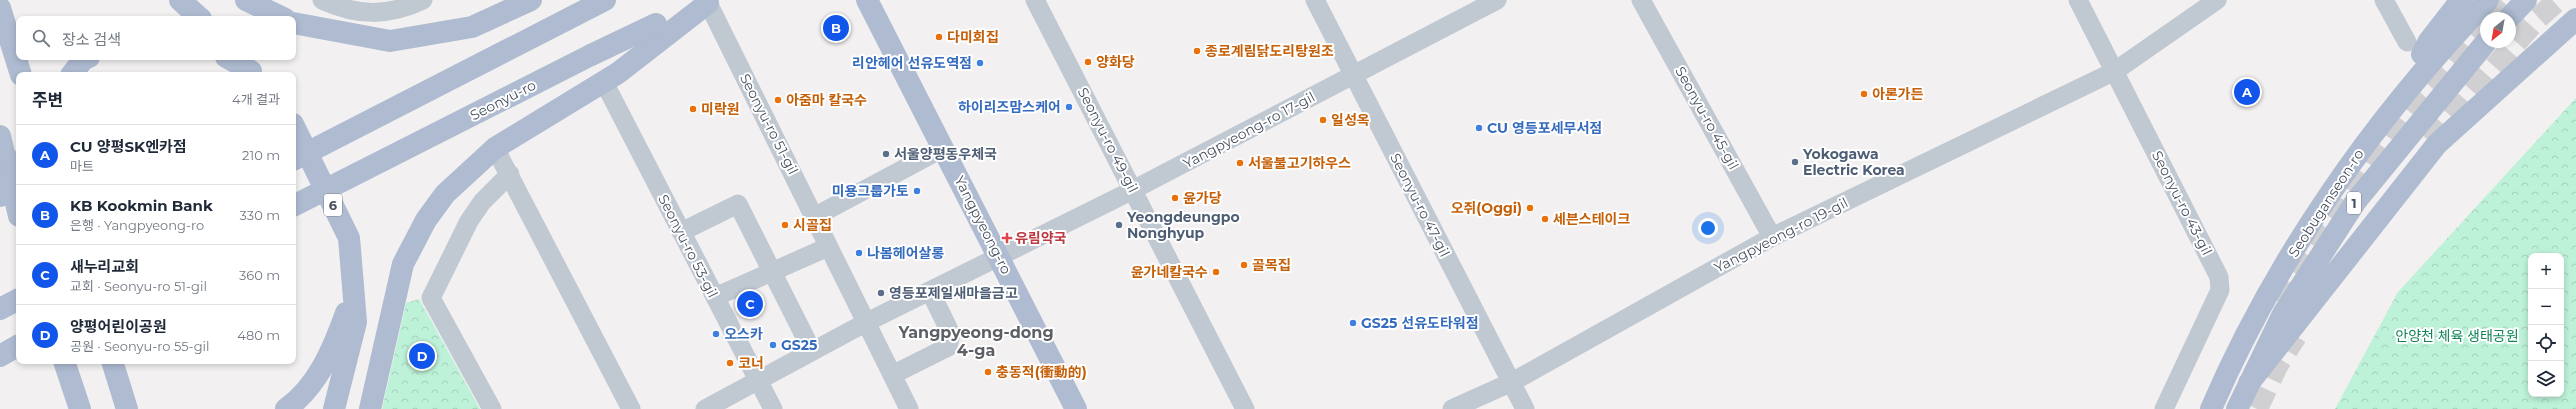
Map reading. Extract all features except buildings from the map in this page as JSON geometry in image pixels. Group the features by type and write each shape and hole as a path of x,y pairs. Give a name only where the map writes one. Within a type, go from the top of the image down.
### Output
{"main road":[{"path":"180,0 198,16"},
{"path":"246,0 279,16"},
{"path":"296,24 390,41 472,27 531,0"},
{"path":"296,158 605,0"},
{"name":"Yangpyeong-ro","path":"867,0 1076,409"},
{"path":"2393,110 2429,41 2461,0"},
{"name":"Seobuganseon-ro","path":"2211,409 2226,375 2273,286 2348,165 2446,43 2488,0"},
{"path":"2514,12 2526,0"},
{"path":"370,409 403,264 426,220 445,194 495,148 604,82 712,1"},
{"name":"Seonyu-ro","path":"296,204 589,56 656,24 712,1"},
{"path":"0,8 16,59"},
{"path":"2249,383 2437,144 2576,19"},
{"name":"Seobuganseon-ro","path":"2237,409 2283,314 2356,201 2481,48"},
{"path":"16,60 20,72"},
{"path":"73,72 83,60"},
{"path":"232,60 248,68"},
{"name":"6","path":"296,130 349,238 355,291 356,322 334,409"},
{"path":"0,136 16,203"},
{"path":"0,196 16,167"},
{"path":"0,174 16,220"},
{"path":"286,409 298,400 319,374 335,344 355,291"},
{"path":"0,309 16,301"},
{"path":"0,356 16,348"},
{"path":"65,364 80,409"},
{"path":"113,364 127,409"}],"street":[{"path":"322,0 335,6 365,13 396,12 423,0"},
{"name":"Seonyu-ro 49-gil","path":"1035,0 1245,409"},
{"name":"Seonyu-ro 47-gil","path":"1315,0 1525,409"},
{"name":"Yangpyeong-ro 17-gil","path":"705,409 865,323 999,258 1133,190 1497,0"},
{"name":"Seonyu-ro 45-gil","path":"1641,0 1772,237"},
{"name":"Seonyu-ro 43-gil","path":"2078,0 2219,277 2220,290 2164,409"},
{"name":"Yangpyeong-ro 19-gil","path":"1452,409 1512,382 1772,237 2115,71 2217,0"},
{"path":"2384,0 2407,42"},
{"name":"Seonyu-ro 51-gil","path":"712,1 814,217 854,296 865,323 909,409"},
{"name":"Seonyu-ro 53-gil","path":"604,82 773,409"},
{"path":"495,148 632,409"},
{"path":"814,217 943,148"},
{"path":"492,409 431,298 469,221 482,202 510,174"},
{"path":"681,232 738,204 812,351"},
{"path":"715,297 828,246"},
{"path":"892,375 948,346 950,334 930,291"}],"green space":[{"name":"안양천 체육 생태공원","path":"2576,98 2576,409 2335,409 2398,292"},
{"path":"419,299 480,409 382,409 406,303"}],"tunnel":[{"path":"2493,12 2504,0"},
{"path":"2429,141 2536,20 2558,0"},
{"path":"2276,300 2340,201 2413,101 2480,27"},
{"path":"2257,409 2277,366 2296,336"}],"place":[{"name":"KB Kookmin Bank","path":"836,28"},
{"name":"다미회집","path":"939,37"},
{"name":"종로계림닭도리탕원조","path":"1197,51"},
{"name":"양화당","path":"1088,62"},
{"name":"리안헤어 선유도역점","path":"980,63"},
{"name":"CU 양평SK엔카점","path":"2247,92"},
{"name":"아론가든","path":"1864,94"},
{"name":"아줌마 칼국수","path":"778,100"},
{"name":"하이리즈맘스케어","path":"1069,107"},
{"name":"미락원","path":"693,109"},
{"name":"일성옥","path":"1323,120"},
{"name":"CU 영등포세무서점","path":"1479,128"},
{"name":"서울양평동우체국","path":"886,154"},
{"name":"Yokogawa Electric Korea","path":"1795,162"},
{"name":"서울불고기하우스","path":"1240,163"},
{"name":"미용그룹가토","path":"917,191"},
{"name":"윤가당","path":"1175,198"},
{"name":"오쥐(Oggi)","path":"1530,208"},
{"name":"세븐스테이크","path":"1545,219"},
{"name":"시골집","path":"785,225"},
{"name":"Yeongdeungpo Nonghyup","path":"1119,225"},
{"name":"유림약국","path":"1007,238"},
{"name":"나봄헤어살롱","path":"859,253"},
{"name":"골목집","path":"1244,265"},
{"name":"윤가네칼국수","path":"1216,272"},
{"name":"영등포제일새마을금고","path":"881,293"},
{"name":"새누리교회","path":"750,304"},
{"name":"GS25 선유도타워점","path":"1353,323"},
{"name":"오스카","path":"716,334"},
{"name":"GS25","path":"773,345"},
{"name":"양평어린이공원","path":"422,356"},
{"name":"코너","path":"730,363"},
{"name":"충동적(衝動的)","path":"988,372"}],"district":[{"name":"Yangpyeong-dong 4-ga","path":"976,341"}]}
